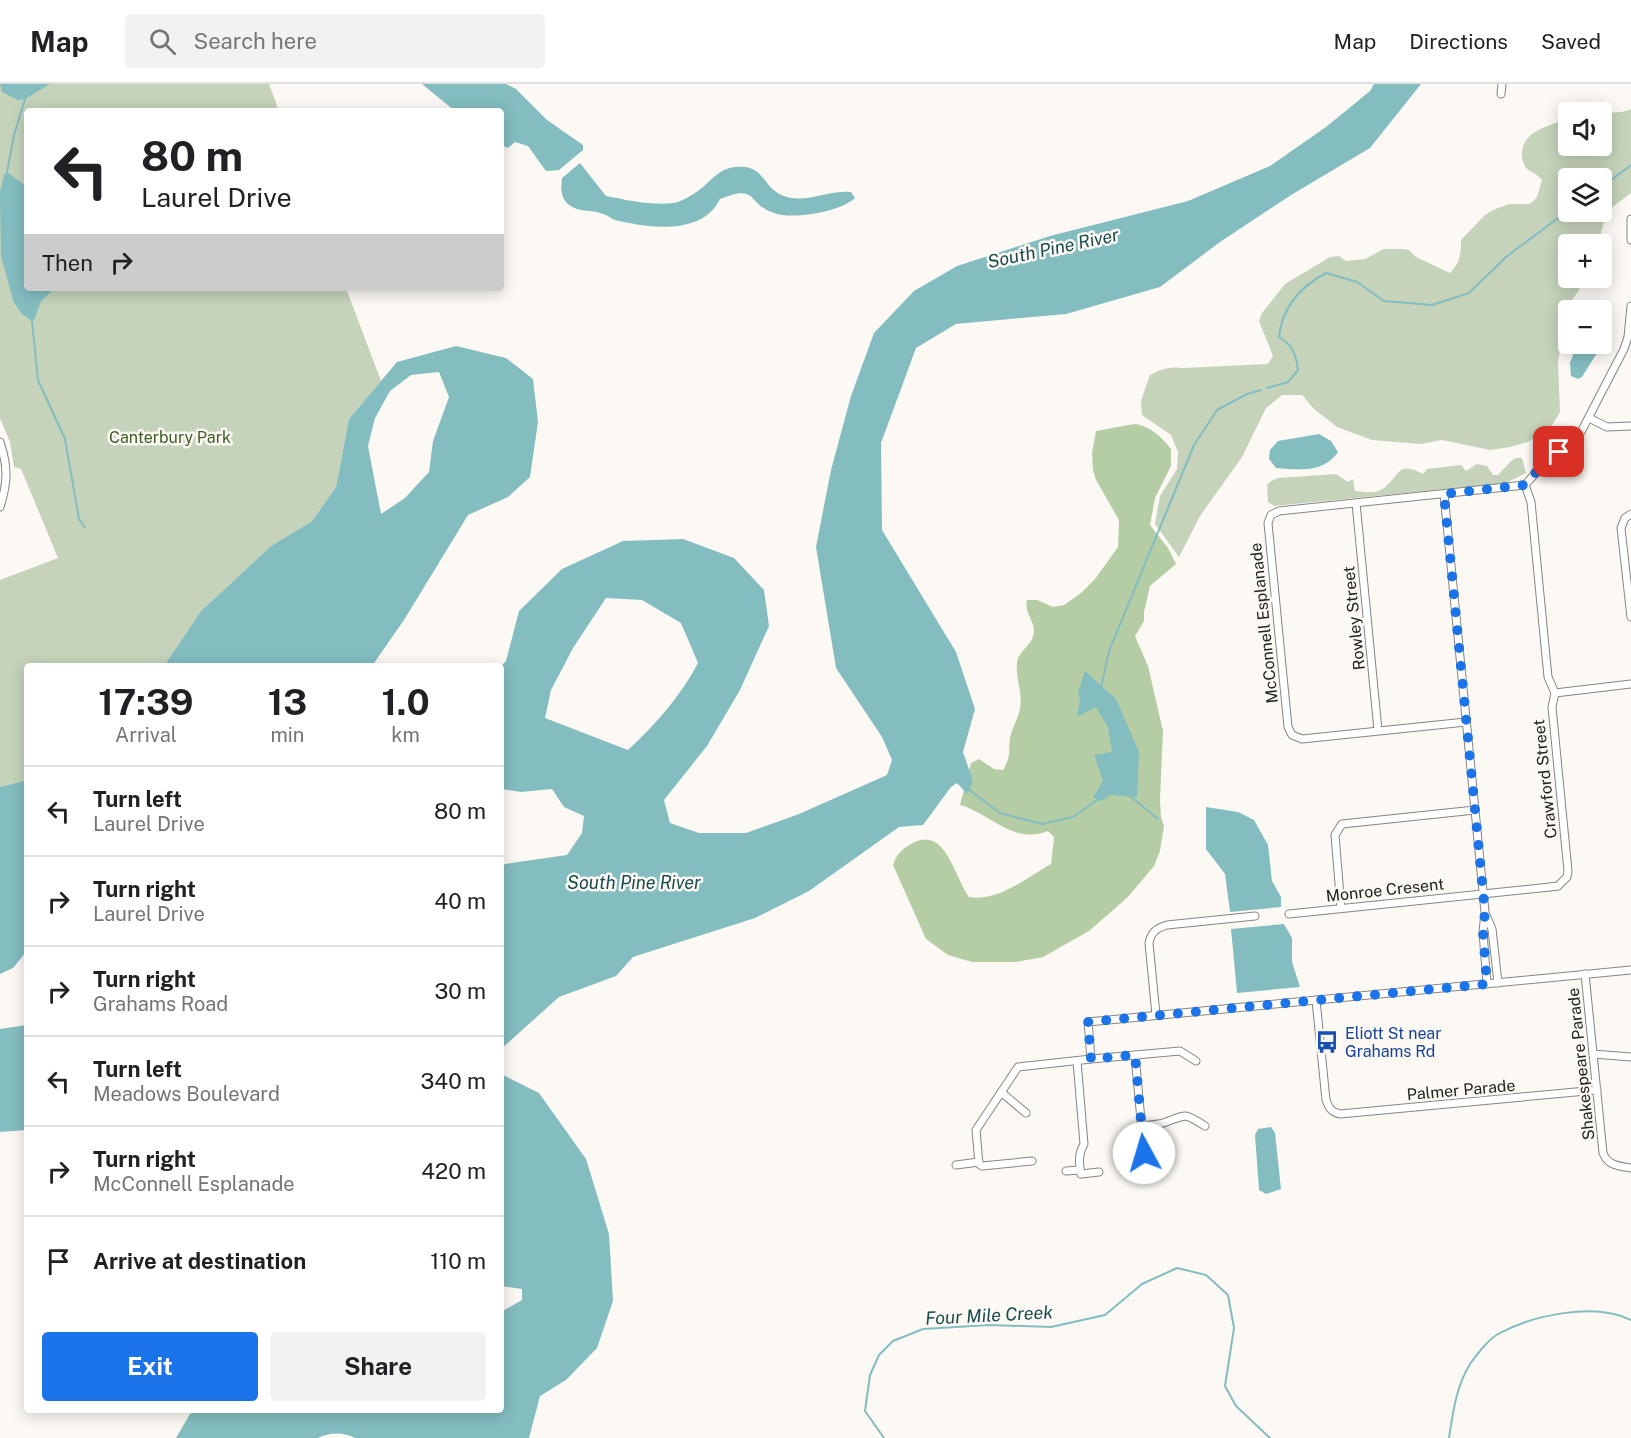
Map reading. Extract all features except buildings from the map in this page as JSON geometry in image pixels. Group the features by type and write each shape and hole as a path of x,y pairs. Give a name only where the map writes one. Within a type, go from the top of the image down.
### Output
{"street":[{"path":"1501,94 1502,84"},
{"path":"1631,219 1631,240"},
{"path":"1524,485 1576,437 1589,418 1624,349 1628,337 1631,306"},
{"path":"1589,418 1607,427 1631,426"},
{"path":"0,443 8,473 0,507"},
{"name":"McConnell Esplanade","path":"1466,722 1302,739 1289,732 1268,523 1271,515 1279,511 1524,485"},
{"name":"Crawford Street","path":"1483,894 1558,886 1567,877 1568,871 1552,707 1555,693 1548,677 1531,502 1524,485"},
{"path":"1444,494 1485,912 1483,932 1487,984"},
{"name":"Rowley Street","path":"1356,503 1378,730"},
{"path":"1631,514 1625,518 1621,528 1631,617"},
{"path":"1555,693 1631,684"},
{"path":"1341,908 1335,835 1342,824 1475,810"},
{"name":"Monroe Cresent","path":"1288,914 1483,894"},
{"path":"1485,912 1492,929 1498,983"},
{"path":"1156,1015 1149,943 1153,932 1167,925 1255,916"},
{"path":"1091,1059 1088,1022 1631,970"},
{"name":"Shakespeare Parade","path":"1585,974 1605,1158 1614,1166 1631,1168"},
{"name":"Palmer Parade","path":"1316,1000 1326,1100 1329,1108 1340,1114 1597,1090"},
{"path":"1032,1161 982,1166 979,1162 976,1130 1018,1067 1180,1051 1196,1061"},
{"path":"1593,1053 1631,1057"},
{"path":"1135,1055 1144,1153"},
{"path":"1077,1061 1084,1144 1079,1152 1080,1170 1081,1174 1085,1175 1100,1172"},
{"path":"1001,1092 1026,1113"},
{"path":"1142,1126 1165,1123 1175,1116 1189,1116 1205,1126"},
{"path":"956,1165 979,1162"},
{"path":"1066,1171 1080,1170"}],"green space":[{"name":"Canterbury Park","path":"0,84 269,84 278,108 24,108 24,291 347,291 381,381 349,419 336,487 312,521 271,546 201,611 166,663 24,663 24,781 0,787 0,580 58,558 21,469 14,467 10,442 0,418"},
{"path":"1631,109 1631,193 1612,207 1612,168 1558,168 1558,222 1604,222 1601,234 1558,234 1558,288 1580,288 1572,300 1558,300 1560,412 1551,427 1528,442 1490,450 1442,440 1421,444 1372,440 1337,427 1314,409 1302,395 1282,395 1266,408 1242,457 1200,516 1179,557 1155,524 1160,496 1177,469 1178,452 1171,435 1142,415 1141,401 1150,375 1170,368 1268,364 1273,356 1259,321 1262,313 1285,284 1330,257 1339,256 1346,261 1365,259 1384,249 1403,249 1409,250 1416,257 1450,273 1459,258 1461,240 1485,215 1509,204 1530,204 1537,197 1542,180 1523,163 1523,146 1527,139 1558,122 1558,156 1612,156 1612,112"},
{"path":"1134,424 1155,432 1171,449 1171,466 1155,498 1150,525 1168,548 1176,564 1150,586 1144,621 1135,636 1148,666 1163,731 1160,800 1164,826 1160,851 1154,866 1128,897 1089,931 1043,957 1016,962 972,962 948,955 926,939 893,865 904,848 911,844 926,840 935,842 948,857 969,897 980,898 1012,888 1051,864 1054,837 1048,831 1024,834 1013,831 960,805 971,763 979,759 994,769 1003,770 1008,760 1011,734 1021,703 1017,662 1020,654 1032,640 1034,630 1027,608 1027,600 1037,600 1053,607 1064,605 1095,579 1118,547 1119,520 1096,480 1092,453 1096,431"},
{"path":"1516,458 1522,458 1526,473 1506,483 1274,506 1268,502 1267,485 1278,478 1336,474 1348,482 1353,479 1355,491 1374,492 1384,488 1403,469 1415,470 1423,474 1427,469 1461,465 1466,471 1477,464 1487,466 1493,475 1498,475"}],"water":[{"path":"0,84 50,84 25,99 18,100 2,92"},
{"path":"422,84 506,84 516,89 547,120 583,145 583,150 559,170 546,171 528,146 515,142 508,148 504,146 504,108 451,108"},
{"name":"South Pine River","path":"1374,84 1421,84 1370,148 1291,195 1220,242 1160,287 1066,314 956,324 916,348 881,443 882,530 956,652 975,709 963,752 973,781 967,794 957,783 951,787 923,825 899,827 809,891 755,918 633,957 616,976 559,997 504,1046 504,864 567,855 582,833 584,816 564,807 552,789 521,792 504,789 504,663 519,611 562,569 623,541 683,539 734,558 764,590 769,626 740,690 707,746 664,800 670,823 699,833 746,833 799,814 887,775 892,760 882,737 836,668 816,547 831,470 851,396 874,333 914,291 957,266 1050,236 1188,201 1270,166 1326,127 1370,91","holes":["606,598 642,600 681,623 698,663 667,710 628,750 545,718 551,690 573,648"]},
{"path":"580,163 606,196 640,202 666,204 680,201 698,191 720,172 736,167 753,169 771,188 784,196 809,198 851,192 855,198 828,211 793,216 774,213 759,205 747,194 741,193 720,199 712,211 701,219 688,224 658,227 615,220 605,215 576,209 568,204 562,195 562,178"},
{"path":"7,172 24,185 24,291 52,291 41,301 32,321 22,314 14,303 1,256 0,192 4,175"},
{"path":"456,346 506,358 533,379 538,422 530,477 508,497 468,515 404,620 374,663 166,663 201,611 271,546 312,521 336,487 349,419 397,362","holes":["439,372 449,397 433,441 429,472 405,498 381,514 368,446 375,418 390,391 411,375"]},
{"path":"1573,354 1596,354 1582,377 1578,379 1571,376 1570,363"},
{"path":"1319,434 1331,441 1338,452 1326,464 1310,469 1284,469 1276,468 1269,459 1270,450 1278,441"},
{"path":"1085,671 1116,699 1139,752 1137,797 1110,795 1102,801 1093,798 1103,780 1094,755 1112,752 1108,727 1096,707 1077,717 1080,699 1078,693"},
{"path":"24,781 24,955 13,968 0,974 0,787"},
{"path":"1206,807 1238,812 1254,820 1268,845 1272,881 1281,897 1281,907 1230,912 1225,874 1206,849"},
{"path":"1284,924 1292,938 1292,962 1300,987 1237,993 1231,929"},
{"path":"24,1025 24,1130 0,1132 0,1029"},
{"path":"504,1076 539,1093 586,1159 609,1234 613,1301 597,1348 566,1380 540,1396 529,1438 355,1438 336,1434 318,1438 176,1438 191,1413 504,1413 504,1310 522,1300 522,1289 504,1286"},
{"path":"1271,1127 1275,1133 1281,1189 1266,1194 1259,1190 1255,1135 1258,1129"}],"waterway":[{"path":"7,172 14,135 25,99"},
{"path":"1612,179 1631,165"},
{"path":"1267,388 1288,382 1298,370 1293,351 1279,337 1281,326 1294,299 1308,285 1326,273 1357,282 1384,301 1432,305 1469,293 1506,257 1558,218"},
{"path":"32,321 38,380 65,439 79,519 85,528"},
{"path":"1101,688 1109,651 1194,445 1217,410 1247,394 1261,390"},
{"path":"968,789 1000,813 1042,824 1073,817 1099,799"},
{"path":"1130,796 1158,819"},
{"name":"Four Mile Creek","path":"884,1438 865,1411 870,1375 879,1355 893,1341 923,1329 989,1325 1051,1327 1105,1315 1142,1284 1177,1268 1206,1275 1228,1295 1234,1328 1225,1386 1236,1406 1270,1438"},
{"name":"Four Mile Creek","path":"1449,1438 1456,1400 1465,1373 1479,1352 1498,1334 1528,1321 1564,1313 1600,1312 1631,1320"}],"place":[{"name":"Eliott St near Grahams Rd","path":"1327,1042"}],"route":[{"path":"1144,1153 1135,1055 1091,1059 1088,1022 1487,984 1483,932 1485,912 1444,494 1516,488 1524,485 1559,452"}]}
